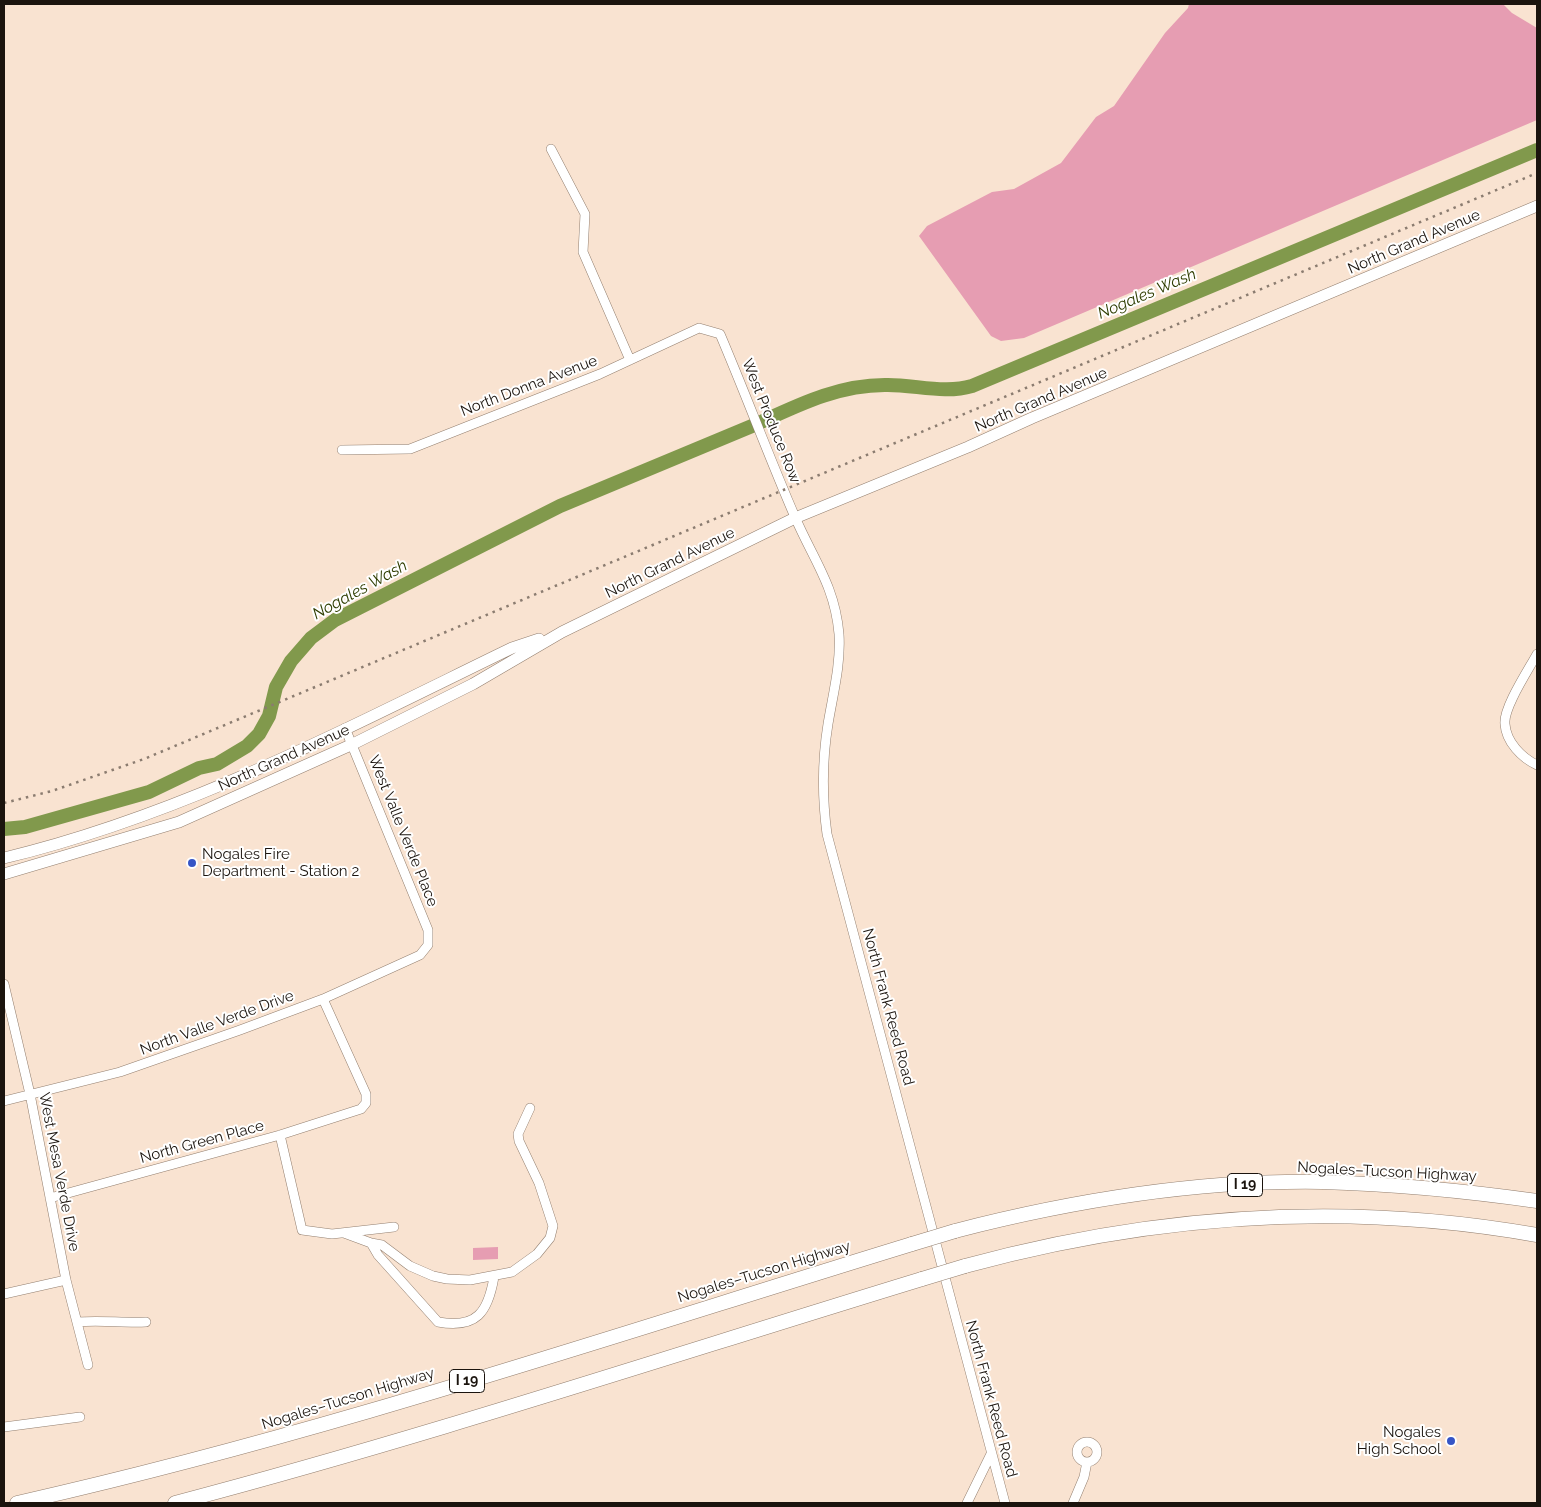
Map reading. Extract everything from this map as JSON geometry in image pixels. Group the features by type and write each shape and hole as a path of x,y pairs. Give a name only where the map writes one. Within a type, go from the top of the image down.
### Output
{"highway":[{"path":"1184,1189 1288,1180 1348,1178 1451,1183 1537,1192"},
{"name":"Nogales–Tucson Highway","path":"17,1503 122,1480 244,1448 955,1231 1054,1207 1184,1189 1271,1183 1330,1183 1420,1187 1537,1201"},
{"name":"I 19","path":"174,1503 251,1483 486,1413 965,1266 1060,1242 1132,1230 1259,1217 1363,1216 1461,1224 1509,1230 1537,1237"}],"main road":[{"name":"North Grand Avenue","path":"4,874 178,822 353,744 473,684 562,632 795,518 968,448 1032,418 1537,206"},
{"name":"North Grand Avenue","path":"4,858 46,848 176,803 244,776 512,648 562,632"}],"street":[{"path":"551,149 584,214 583,252 630,360"},
{"name":"North Donna Avenue","path":"342,450 410,448 630,360 699,328 720,334"},
{"name":"West Produce Row","path":"720,334 795,518"},
{"name":"North Frank Reed Road","path":"795,518 824,574 834,604 839,634 838,664 824,759 823,803 826,834 1005,1503"},
{"path":"1537,654 1508,709 1505,724 1512,745 1527,760 1537,765"},
{"name":"West Valle Verde Place","path":"345,728 428,930 428,945"},
{"name":"North Valle Verde Drive","path":"4,1101 120,1072 323,999 420,955 428,945"},
{"name":"West Mesa Verde Drive","path":"4,984 30,1094 66,1280 88,1365"},
{"name":"North Green Place","path":"50,1198 280,1135 361,1109 366,1103 366,1094 323,999"},
{"path":"344,1233 382,1245 410,1266 433,1276 470,1280 494,1277 522,1267 545,1246 552,1231 552,1219 540,1183 519,1142 518,1134 530,1108"},
{"path":"280,1135 302,1230 332,1234 394,1226"},
{"path":"371,1243 378,1255 438,1322 448,1324 476,1317 485,1309 490,1300 494,1277"},
{"path":"4,1294 66,1280"},
{"path":"77,1322 103,1320 124,1323 146,1322"},
{"path":"4,1427 80,1417"},
{"path":"967,1503 991,1454"},
{"path":"1073,1503 1084,1477 1087,1462"}],"shaded area":[{"path":"1189,4 1503,4 1512,13 1537,28 1537,120 1024,338 1001,341 991,336 919,236 927,226 992,192 1014,189 1061,163 1096,117 1114,106 1165,33 1188,8"},
{"path":"498,1247 498,1259 473,1260 473,1248"}],"waterway":[{"name":"Nogales Wash","path":"761,422 823,396 855,388 899,385 951,389 972,386 1537,150"},
{"name":"Nogales Wash","path":"4,829 25,827 149,792 199,768 217,764 247,746 259,734 269,716 276,687 291,661 311,638 335,620 560,506 752,426"}],"railway":[{"path":"4,803 52,791 144,759 1537,173"}],"place":[{"name":"Nogales Fire Department - Station 2","path":"192,863"},
{"name":"Nogales High School","path":"1451,1441"}]}
